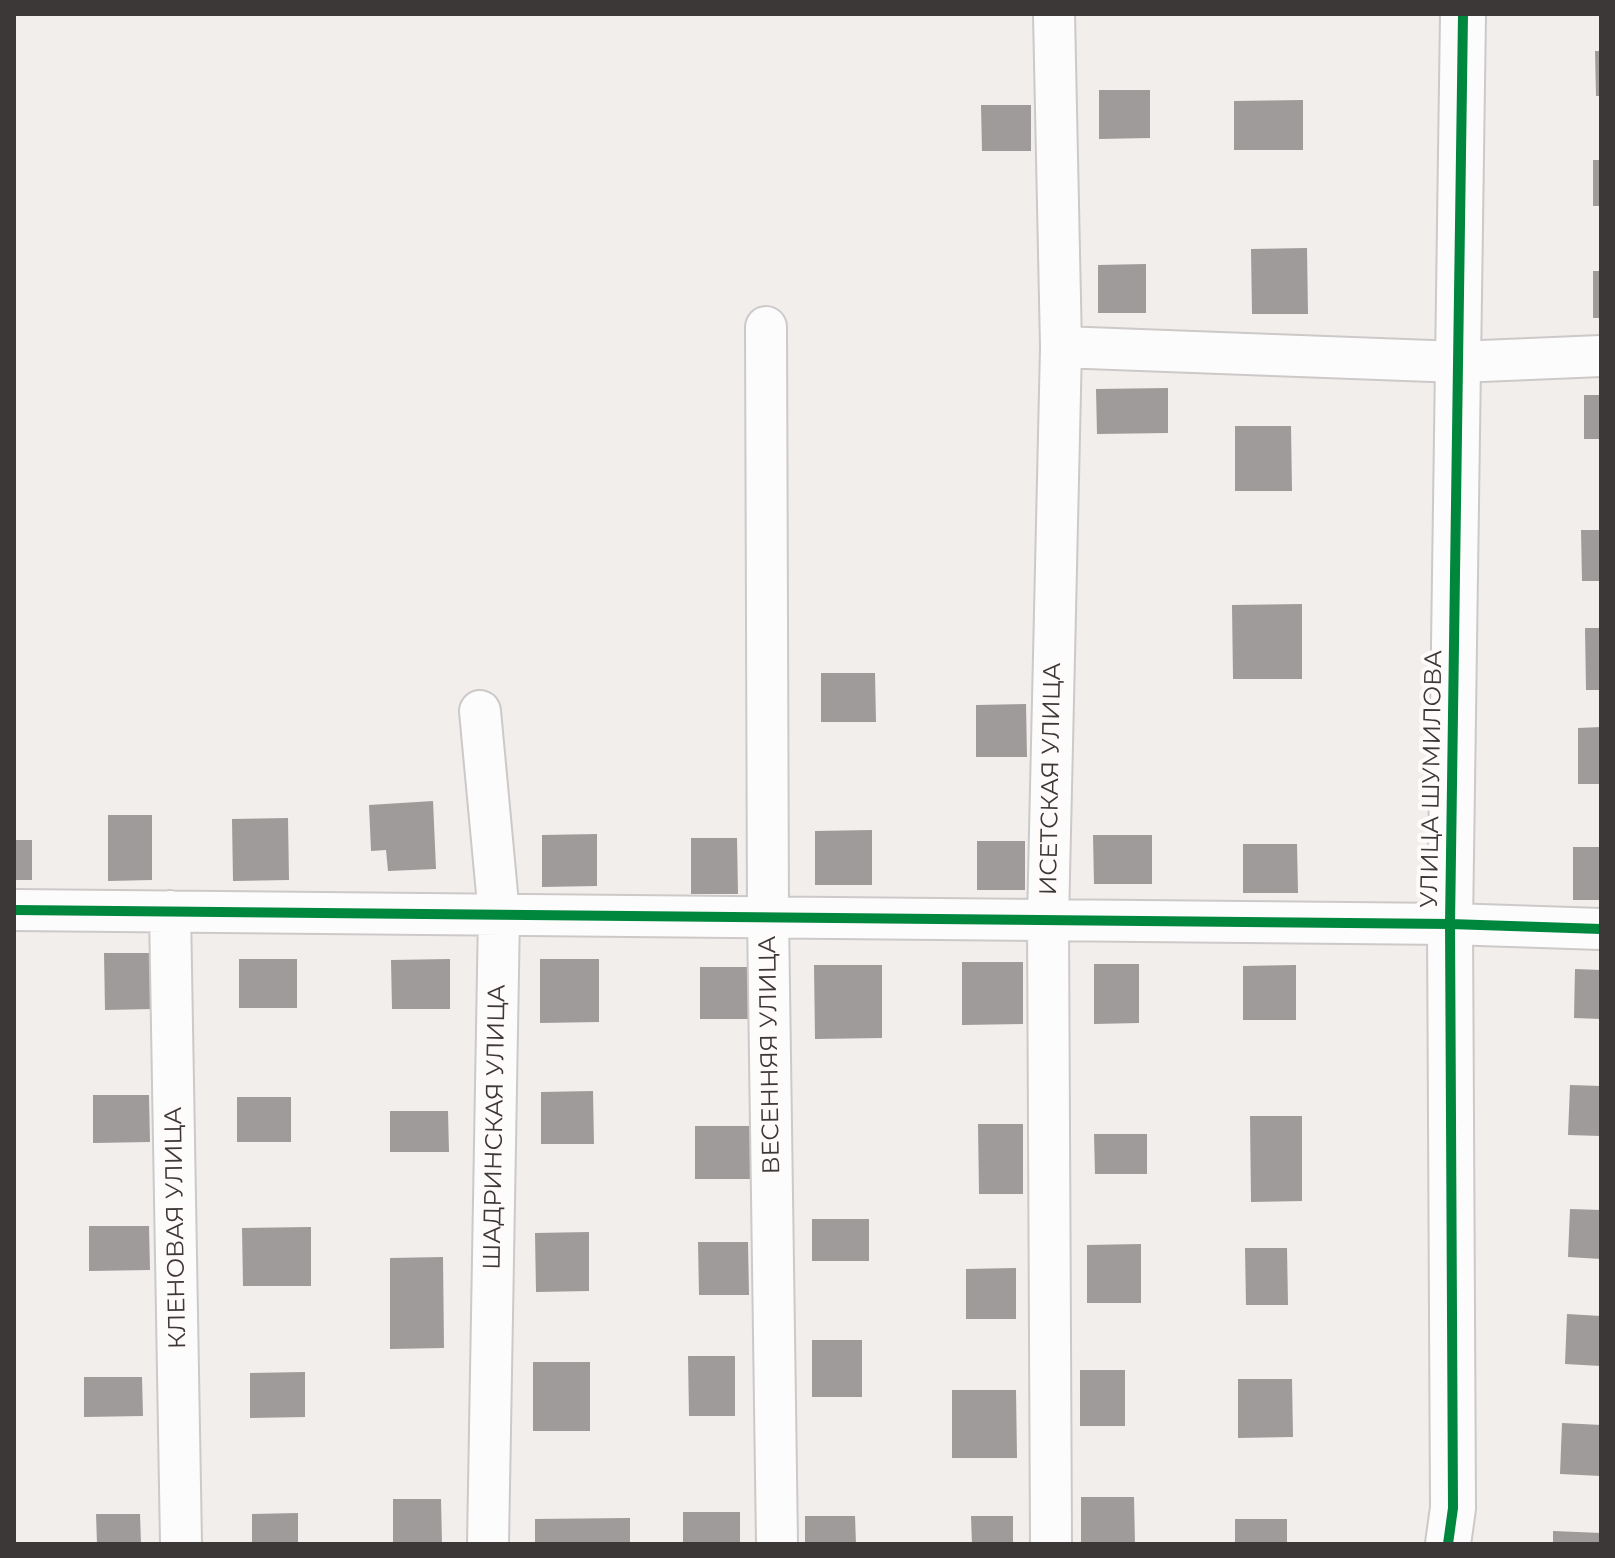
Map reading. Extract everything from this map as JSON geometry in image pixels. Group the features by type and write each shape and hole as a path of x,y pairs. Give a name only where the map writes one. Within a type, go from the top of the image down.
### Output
{"street":[{"name":"ИСЕТСКАЯ УЛИЦА","path":"1051,1544 1048,920 1061,347 1054,14"},
{"name":"УЛИЦА ШУМИЛОВА","path":"1448,1544 1453,1508 1450,924 1463,14"},
{"name":"ВЕСЕННЯЯ УЛИЦА","path":"766,327 768,917 777,1544"},
{"path":"1061,347 1458,362 1601,356"},
{"name":"ШАДРИНСКАЯ УЛИЦА","path":"480,711 499,915 488,1544"},
{"path":"14,910 1450,924 1601,929"},
{"name":"КЛЕНОВАЯ УЛИЦА","path":"170,911 181,1544"}],"building":[{"path":"1595,51 1601,51 1601,96 1596,96"},
{"path":"1099,90 1150,90 1150,138 1099,139"},
{"path":"1303,100 1303,150 1234,150 1234,101"},
{"path":"981,105 1031,105 1031,151 982,151"},
{"path":"1593,160 1601,160 1601,206 1593,206"},
{"path":"1307,248 1308,314 1252,314 1251,249"},
{"path":"1146,264 1146,313 1098,313 1098,265"},
{"path":"1593,271 1601,271 1601,318 1593,318"},
{"path":"1168,388 1168,433 1097,434 1096,389"},
{"path":"1584,395 1601,395 1601,439 1584,439"},
{"path":"1235,426 1291,426 1292,491 1235,491"},
{"path":"1581,530 1601,530 1601,581 1582,581"},
{"path":"1302,604 1302,679 1233,679 1232,605"},
{"path":"1585,628 1601,628 1601,690 1586,690"},
{"path":"821,673 875,673 876,722 821,722"},
{"path":"1026,704 1027,757 976,757 976,705"},
{"path":"1601,727 1601,784 1578,784 1578,728"},
{"path":"433,801 436,869 388,871 386,850 371,851 369,805"},
{"path":"108,815 152,815 152,880 108,881"},
{"path":"288,818 289,880 233,881 232,819"},
{"path":"872,830 872,885 815,885 815,831"},
{"path":"597,834 597,886 542,887 542,835"},
{"path":"1093,835 1152,835 1152,884 1094,884"},
{"path":"691,838 737,838 738,894 691,894"},
{"path":"14,840 32,840 32,880 14,880"},
{"path":"977,841 1025,841 1025,890 977,890"},
{"path":"1243,844 1297,844 1298,893 1243,893"},
{"path":"1573,847 1601,847 1601,900 1573,900"},
{"path":"104,953 152,953 153,1009 105,1010"},
{"path":"239,959 297,959 297,1008 239,1008"},
{"path":"450,959 450,1009 392,1009 391,960"},
{"path":"540,959 599,959 599,1022 540,1023"},
{"path":"962,962 1023,962 1023,1024 962,1025"},
{"path":"1094,964 1139,964 1139,1023 1094,1024"},
{"path":"814,965 882,965 882,1038 815,1039"},
{"path":"1296,965 1296,1020 1243,1020 1243,966"},
{"path":"700,967 748,967 749,1019 700,1019"},
{"path":"1575,969 1601,970 1601,1019 1574,1018"},
{"path":"1570,1085 1601,1086 1601,1136 1568,1135"},
{"path":"593,1091 594,1144 541,1144 541,1092"},
{"path":"93,1095 149,1095 150,1142 93,1143"},
{"path":"237,1097 291,1097 291,1142 237,1142"},
{"path":"390,1111 448,1111 449,1152 390,1152"},
{"path":"1250,1116 1302,1116 1302,1201 1251,1202"},
{"path":"978,1124 1023,1124 1023,1194 979,1194"},
{"path":"695,1126 752,1126 752,1179 695,1179"},
{"path":"1094,1134 1147,1134 1147,1174 1095,1174"},
{"path":"1570,1209 1601,1210 1601,1259 1568,1257"},
{"path":"812,1219 869,1219 869,1261 812,1261"},
{"path":"89,1226 149,1226 150,1270 89,1271"},
{"path":"311,1227 311,1286 243,1286 242,1228"},
{"path":"589,1232 589,1291 536,1292 535,1233"},
{"path":"698,1242 748,1242 749,1295 699,1295"},
{"path":"1141,1244 1141,1303 1087,1303 1087,1245"},
{"path":"1245,1248 1287,1248 1288,1305 1246,1305"},
{"path":"443,1257 444,1348 390,1349 390,1258"},
{"path":"1016,1268 1016,1319 966,1319 966,1269"},
{"path":"1567,1314 1601,1316 1601,1366 1565,1364"},
{"path":"812,1340 862,1340 862,1397 812,1397"},
{"path":"688,1356 735,1356 735,1416 689,1416"},
{"path":"533,1362 590,1362 590,1431 533,1431"},
{"path":"1080,1370 1125,1370 1125,1426 1080,1426"},
{"path":"305,1372 305,1417 250,1418 250,1373"},
{"path":"84,1377 142,1377 143,1416 84,1417"},
{"path":"1238,1379 1292,1379 1293,1437 1238,1438"},
{"path":"952,1390 1016,1390 1017,1458 952,1458"},
{"path":"1562,1423 1601,1425 1601,1476 1560,1474"},
{"path":"1081,1497 1134,1497 1135,1544 1081,1544"},
{"path":"393,1499 441,1499 442,1544 393,1544"},
{"path":"683,1512 740,1512 740,1544 683,1544"},
{"path":"298,1513 298,1544 252,1544 252,1514"},
{"path":"96,1514 140,1514 141,1544 97,1544"},
{"path":"805,1516 855,1516 856,1544 805,1544"},
{"path":"971,1516 1013,1516 1013,1544 972,1544"},
{"path":"630,1518 630,1544 535,1544 535,1519"},
{"path":"1235,1519 1287,1519 1287,1544 1235,1544"},
{"path":"1553,1531 1601,1533 1600,1544 1553,1544"}],"cycle path":[{"path":"1448,1544 1453,1508 1450,924 1463,14"},
{"path":"14,910 1450,924 1601,929"}]}
